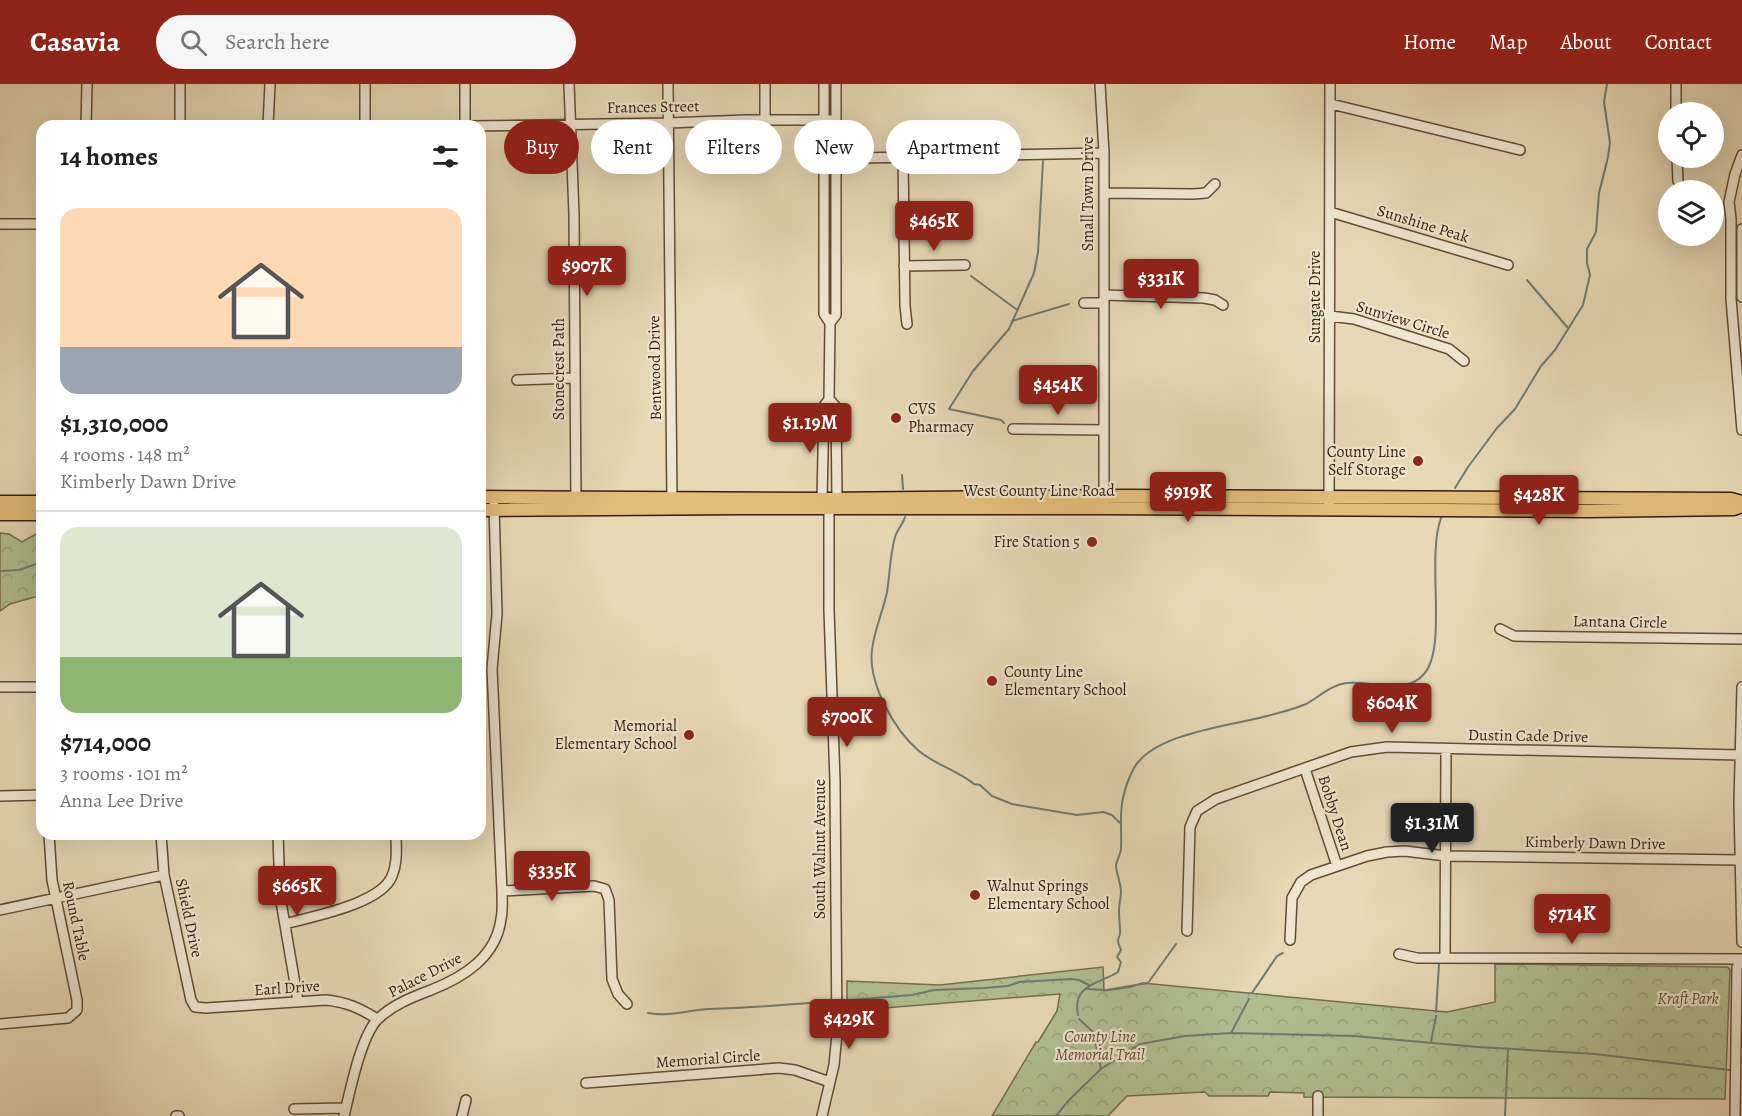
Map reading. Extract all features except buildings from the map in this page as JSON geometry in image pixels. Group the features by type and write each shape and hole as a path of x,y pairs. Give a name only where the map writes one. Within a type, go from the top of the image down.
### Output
{"main road":[{"name":"West County Line Road","path":"486,507 494,504 576,503 1422,504 1731,499 1742,504"},
{"name":"West County Line Road","path":"486,500 494,504"},
{"path":"0,502 36,502"},
{"path":"0,514 36,514"}],"street":[{"path":"86,120 87,84"},
{"path":"180,84 180,120"},
{"path":"268,120 270,84"},
{"path":"365,84 365,120"},
{"path":"465,84 467,120"},
{"name":"Stonecrest Path","path":"569,84 569,120"},
{"name":"Bentwood Drive","path":"668,84 668,120"},
{"path":"765,84 765,120"},
{"name":"South Walnut Avenue","path":"824,84 824,314 830,323 830,399 836,407 829,502"},
{"name":"South Walnut Avenue","path":"836,84 836,120"},
{"name":"Small Town Drive","path":"1100,84 1104,153 1104,502"},
{"name":"Sungate Drive","path":"1329,503 1330,84"},
{"path":"1676,84 1676,102"},
{"path":"1331,104 1520,150"},
{"name":"Frances Street","path":"765,120 836,120"},
{"name":"Frances Street","path":"486,126 504,125"},
{"path":"1021,155 1104,153"},
{"path":"1742,155 1728,202 1731,219 1731,299 1742,430"},
{"name":"Stonecrest Path","path":"572,174 576,503"},
{"name":"Bentwood Drive","path":"669,174 672,503"},
{"name":"South Walnut Avenue","path":"830,323 836,315 836,174"},
{"path":"903,174 907,324"},
{"path":"1104,193 1206,193 1215,184"},
{"name":"Sunshine Peak","path":"1330,212 1508,265"},
{"path":"1731,219 1742,219"},
{"path":"0,224 36,225"},
{"path":"1742,230 1742,297"},
{"path":"904,266 964,266"},
{"path":"1084,303 1104,299 1204,298 1215,300 1223,305"},
{"name":"Sunview Circle","path":"1330,316 1354,319 1449,349 1464,361"},
{"path":"517,380 574,378"},
{"name":"South Walnut Avenue","path":"822,1116 837,1035 835,781 829,610 829,502 824,406 830,399"},
{"path":"1013,429 1104,430"},
{"name":"Palace Drive","path":"345,1112 359,1056 377,1019 396,1006 455,980 475,967 496,937 501,920 502,891 492,669 497,614 494,504"},
{"name":"Lantana Circle","path":"1500,629 1514,636 1742,639"},
{"path":"486,669 492,669"},
{"path":"0,687 36,687"},
{"path":"1742,687 1739,860 1742,942"},
{"name":"Dustin Cade Drive","path":"1187,931 1190,827 1197,811 1216,799 1363,749 1387,747 1446,750 1741,754"},
{"path":"1444,958 1446,750"},
{"name":"Bobby Dean","path":"1305,770 1337,866"},
{"path":"0,796 36,795"},
{"name":"Round Table","path":"0,1024 63,1019 75,1013 77,1000 49,860 49,840"},
{"name":"Shield Drive","path":"161,840 164,875 191,1000 195,1007"},
{"path":"278,840 279,885 298,1001"},
{"path":"285,924 363,901 380,892 392,877 396,866 396,840"},
{"name":"Kimberly Dawn Drive","path":"1290,940 1291,904 1297,887 1311,875 1366,856 1395,851 1446,856 1739,860"},
{"path":"0,910 164,875"},
{"path":"502,891 594,886 605,889 609,900 612,979 618,994 627,1004"},
{"path":"1399,954 1417,958 1742,960"},
{"path":"1735,1116 1737,968 1742,960"},
{"name":"Earl Drive","path":"195,1007 326,1000 356,1006 377,1019"},
{"name":"Memorial Circle","path":"586,1083 779,1068 795,1070 830,1082"},
{"path":"1318,1096 1318,1116"},
{"path":"462,1116 466,1100"},
{"path":"294,1109 345,1112"}],"green space":[{"path":"0,533 9,534 22,542 36,534 36,597 10,604 0,611"},
{"name":"County Line Memorial Trail","path":"1495,964 1728,967 1730,970 1725,1099 1304,1097 1304,1093 1270,1092 1268,1096 1209,1096 1205,1092 1127,1096 1108,1116 992,1116 1057,1011 1060,994 847,1011 847,981 940,985 1103,967 1104,991 1142,983 1447,1012 1495,1002"}],"waterway":[{"path":"1455,488 1497,428 1515,409 1583,305 1590,275 1587,249 1596,232 1599,193 1610,143 1604,102 1607,84"},
{"path":"1004,423 1001,420 949,409 973,371 1009,329 1034,273 1038,252 1043,161"},
{"path":"971,276 1016,309"},
{"path":"1527,280 1568,328"},
{"path":"1012,321 1069,304"},
{"path":"902,475 903,489"},
{"path":"905,517 895,537 887,592 872,650 874,677 892,719 919,751 974,784 980,785 992,796 1012,804 1077,815 1103,812 1112,815 1120,823"},
{"path":"1078,1015 1077,1005 1083,991 1118,972 1121,962 1117,957 1121,950 1118,941 1121,892 1116,865 1121,850 1122,804 1134,768 1144,756 1175,739 1297,708 1341,684 1398,686 1416,681 1424,674 1431,661 1435,644 1435,555 1441,518"},
{"path":"0,571 19,570 36,564"},
{"path":"1086,989 1106,990 1148,983 1176,944"},
{"path":"1252,993 1277,956 1283,953"},
{"path":"1436,1012 1439,964"},
{"path":"850,1000 912,995 934,990 1008,986 1019,982 1071,979 1089,985"},
{"path":"1231,1033 1249,999"},
{"path":"648,1013 671,1014 709,1009 822,1002"},
{"path":"1431,1042 1436,1016"},
{"path":"1079,1019 1093,1032 1101,1069"},
{"path":"1056,1116 1101,1069 1140,1044 1185,1036 1231,1033 1354,1036 1595,1054 1730,1070"},
{"path":"1505,1116 1508,1050"}],"place":[{"name":"CVS Pharmacy","path":"896,418"},
{"name":"County Line Self Storage","path":"1418,461"},
{"name":"Fire Station 5","path":"1092,542"},
{"name":"County Line Elementary School","path":"992,681"},
{"name":"Memorial Elementary School","path":"689,735"},
{"name":"Walnut Springs Elementary School","path":"975,895"}],"park label":[{"name":"Kraft Park","path":"1688,999"}]}
